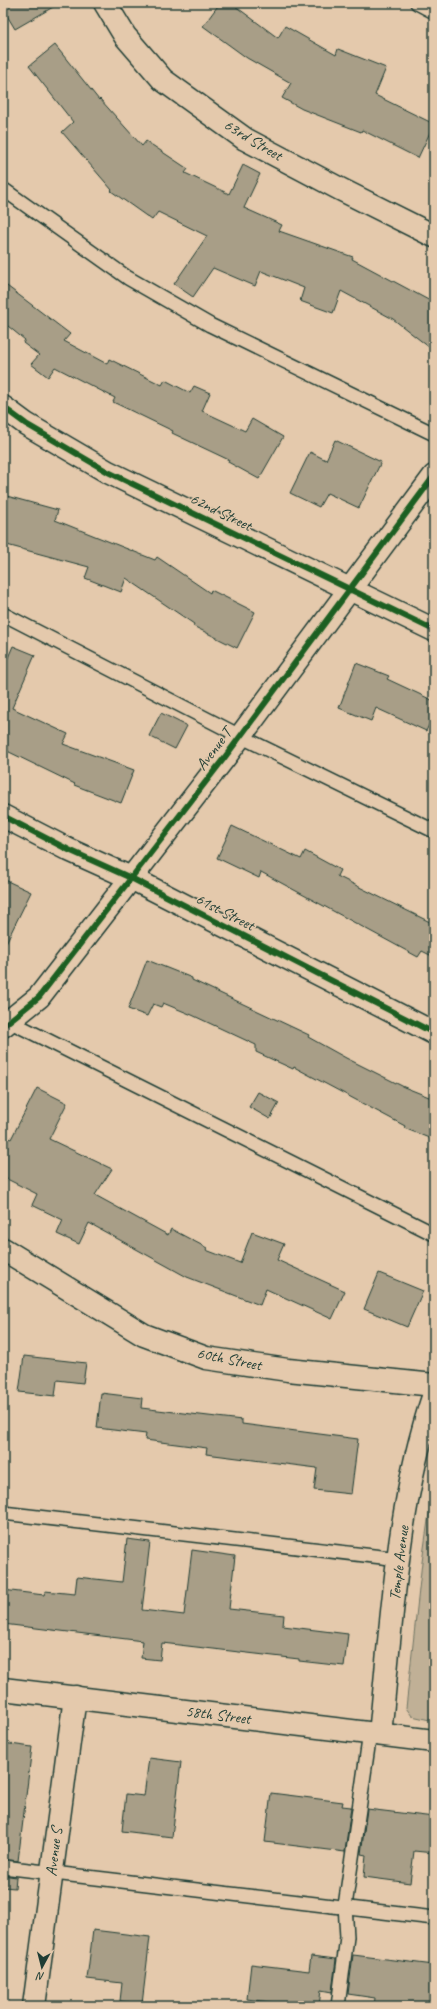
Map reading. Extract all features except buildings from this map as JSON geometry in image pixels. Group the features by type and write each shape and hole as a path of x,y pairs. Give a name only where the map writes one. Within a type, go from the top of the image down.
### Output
{"street":[{"name":"63rd Street","path":"105,3 125,36 163,80 245,139 434,236"},
{"name":"62nd Street","path":"3,407 26,424 108,472 434,630"},
{"name":"Avenue T","path":"5,1022 38,997 240,736 434,476"},
{"name":"61st Street","path":"3,816 69,850 131,878 434,1033"},
{"name":"60th Street","path":"3,1249 144,1335 206,1358 288,1370 434,1385"},
{"name":"Temple Avenue","path":"375,1733 401,1536 414,1467 434,1394"},
{"name":"58th Street","path":"3,1689 434,1741"},
{"name":"Avenue S","path":"34,2006 75,1697"}],"lane":[{"path":"417,3 434,12"},
{"path":"3,189 128,278 210,325 434,434"},
{"path":"3,614 240,736 434,831"},
{"path":"5,1022 434,1234"},
{"path":"3,1513 399,1559"},
{"path":"338,2006 347,1936 345,1906 375,1733"},
{"path":"3,1867 345,1906 434,1918"}],"shaded area":[{"path":"434,1479 434,1721 412,1716 406,1708 422,1562"}],"cycle path":[{"path":"3,407 26,424 108,472 434,630"},
{"path":"3,1026 39,997 225,757 434,476"},
{"path":"3,816 69,850 131,878 434,1033"}]}
